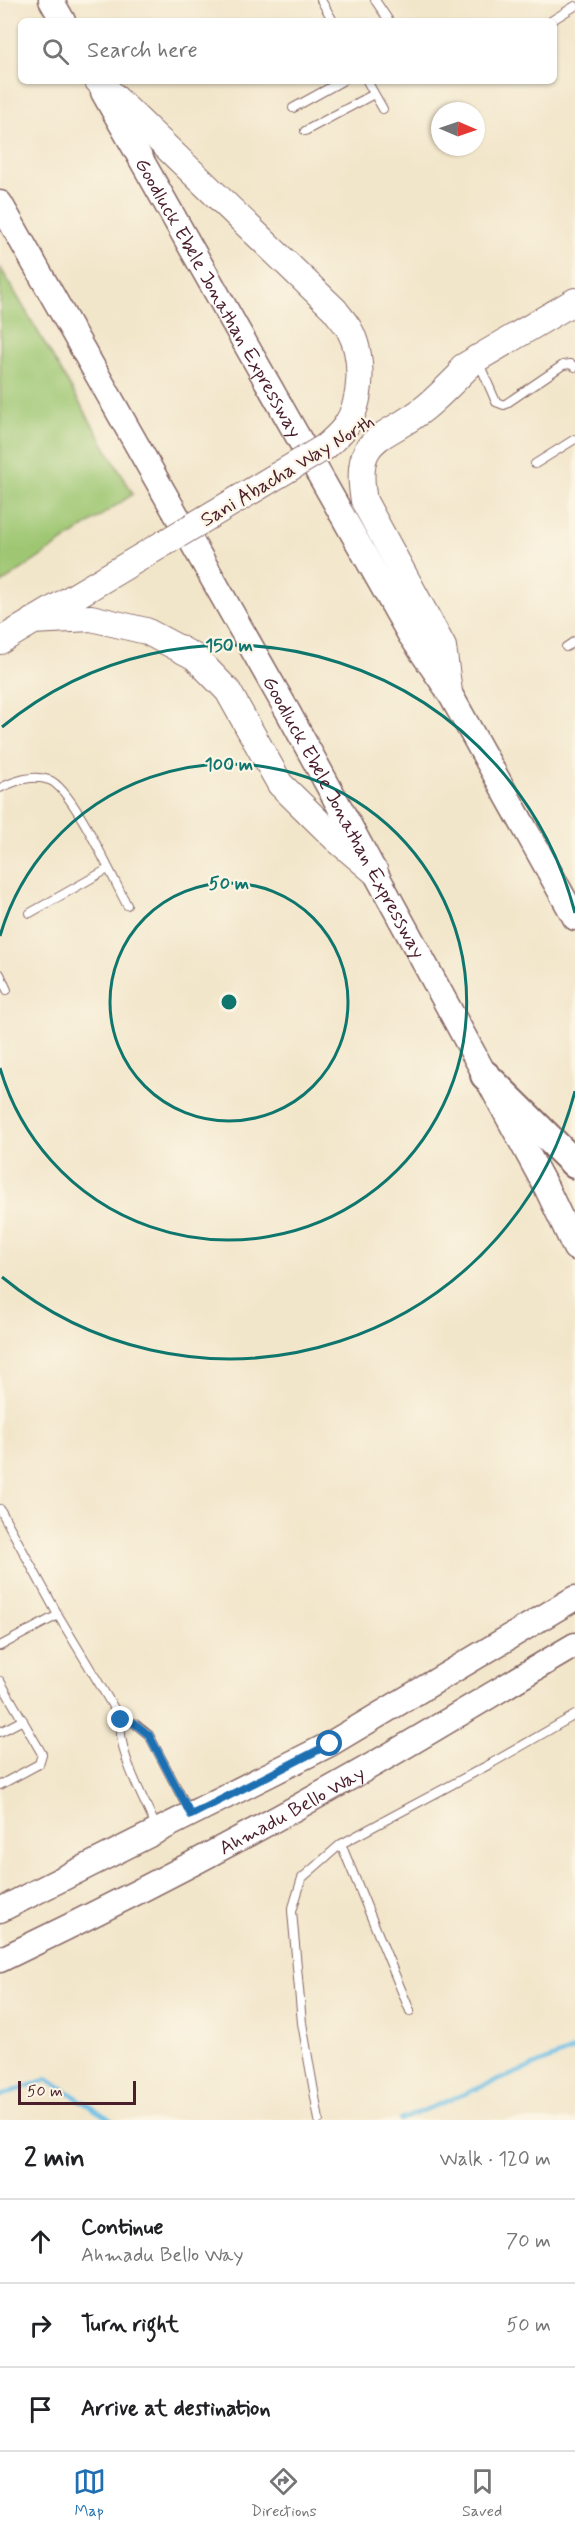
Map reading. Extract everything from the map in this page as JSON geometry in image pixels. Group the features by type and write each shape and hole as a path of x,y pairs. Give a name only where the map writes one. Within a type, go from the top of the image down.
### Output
{"highway":[{"path":"100,84 335,310 349,330 356,349 359,374 355,405 345,427 325,447"},
{"name":"Sani Abacha Way North","path":"0,641 575,301"},
{"path":"449,692 443,647 364,501 361,465 374,440 424,408 477,358"},
{"path":"32,621 92,618 146,631 195,657 228,691 280,784 335,838 375,872"},
{"path":"485,1075 575,1164"}],"main road":[{"path":"51,0 61,18"},
{"name":"Goodluck Ebele Jonathan Expressway","path":"99,84 139,151 410,635 449,692 575,918"},
{"name":"Goodluck Ebele Jonathan Expressway","path":"0,203 283,703 547,1189 575,1248"},
{"name":"Ahmadu Bello Way","path":"0,1910 330,1744 575,1598"},
{"name":"Ahmadu Bello Way","path":"0,1959 85,1919 225,1847 346,1780 575,1645"}],"lane":[{"path":"321,0 331,18"},
{"path":"375,0 387,18"},
{"path":"556,18 575,6"},
{"path":"293,108 337,84"},
{"path":"369,84 383,109"},
{"path":"305,131 374,94"},
{"path":"477,358 496,402 504,405 563,365 570,364 575,367"},
{"path":"535,464 575,439"},
{"path":"566,646 575,641"},
{"path":"0,788 27,778 50,780 57,784 74,805 127,905"},
{"path":"30,913 108,869"},
{"path":"0,974 7,990"},
{"path":"0,1509 58,1615 121,1720 119,1733 124,1754 158,1831"},
{"path":"0,1646 58,1615"},
{"path":"0,1682 42,1754 39,1764 0,1785"},
{"path":"319,2120 302,2023 292,1911 302,1878 341,1844 492,1763 575,1715"},
{"path":"0,1732 23,1720"},
{"path":"121,1720 134,1723 149,1735 191,1815"},
{"path":"341,1844 410,2011"}],"green space":[{"path":"0,267 133,494 0,584"}],"waterway":[{"path":"400,2120 575,2049"},
{"path":"0,2096 48,2079 111,2120"}],"route":[{"path":"121,1720 134,1723 149,1735 191,1815 330,1744"}]}
